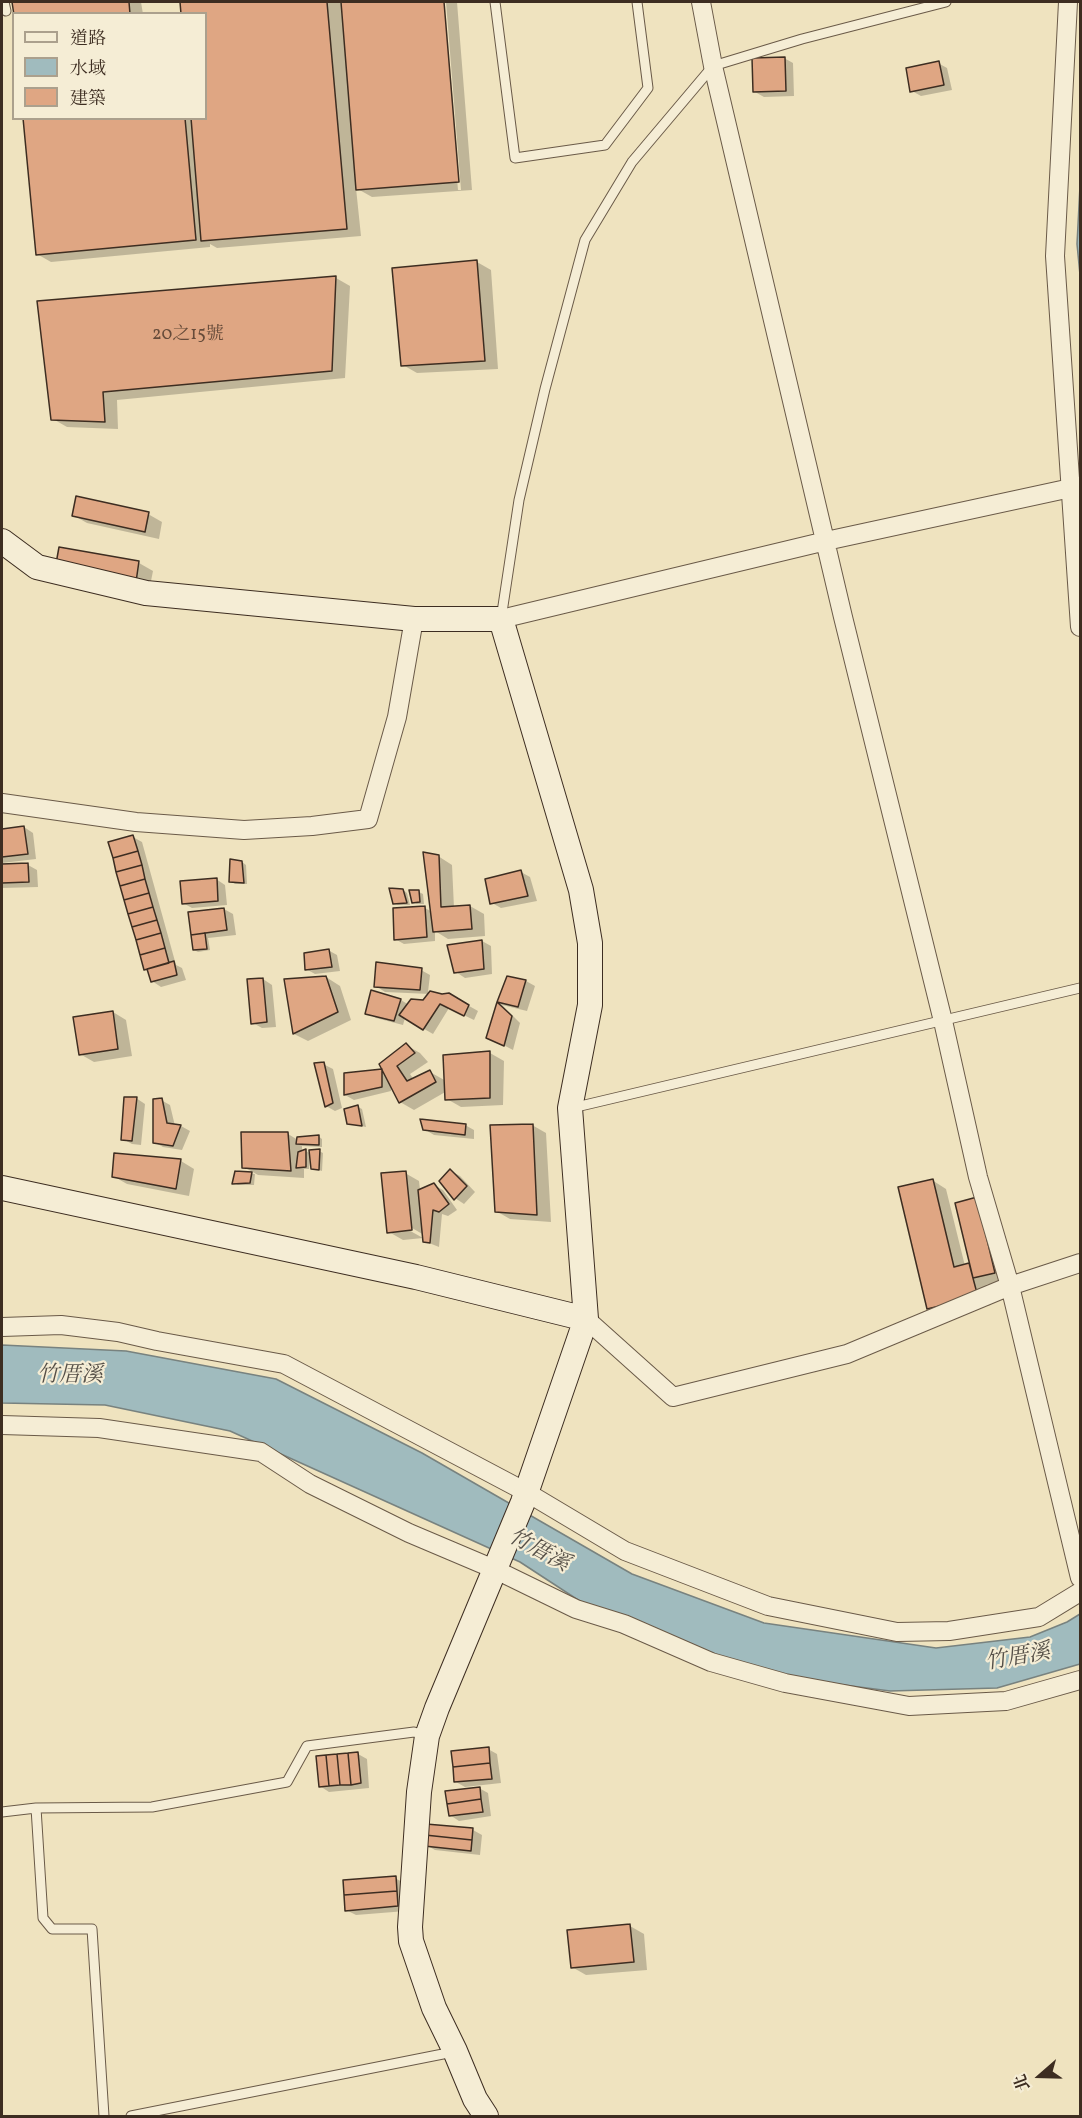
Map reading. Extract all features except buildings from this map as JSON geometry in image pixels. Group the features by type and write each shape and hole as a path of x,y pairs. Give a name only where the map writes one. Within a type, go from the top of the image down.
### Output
{"street":[{"path":"701,2 713,66 943,1021 978,1177 1010,1286 1080,1578"},
{"path":"1068,2 1055,256 1075,488 1080,627"},
{"path":"2,541 37,567 146,593 414,619 501,619 826,541 1075,488"},
{"path":"2,803 136,822 244,830 312,826 368,819 398,717 414,619"},
{"path":"486,2116 475,2099 434,2008 411,1941 419,1792 427,1736 525,1497 586,1319 570,1108 590,1005 590,943 581,890 501,619"},
{"path":"2,1188 416,1277 586,1319 673,1397 847,1354 1010,1286 1080,1263"},
{"path":"2,1327 62,1325 118,1332 284,1364 625,1551 768,1606 897,1632 949,1631 1040,1617 1080,1592"},
{"path":"2,1425 99,1428 261,1452 310,1484 409,1533 494,1569 576,1609 624,1624 711,1662 785,1683 909,1706 1006,1701 1080,1680"}],"lane":[{"path":"495,2 515,158 605,145 648,88 637,2"},
{"path":"501,619 519,500 545,389 585,240 632,162 713,66 802,39 946,2"},
{"path":"570,1108 1080,988"},
{"path":"2,1812 36,1808 152,1807 288,1782 307,1746 414,1732 427,1736"},
{"path":"36,1808 43,1918 52,1929 92,1929 104,2116"},
{"path":"130,2116 455,2051"}],"water":[{"path":"1080,186 1080,275 1077,244"},
{"name":"竹厝溪","path":"2,1345 126,1351 276,1379 422,1453 632,1574 764,1623 936,1648 1030,1637 1067,1622 1080,1614 1080,1664 997,1688 890,1691 767,1675 595,1611 520,1562 230,1431 105,1405 2,1403"}]}
